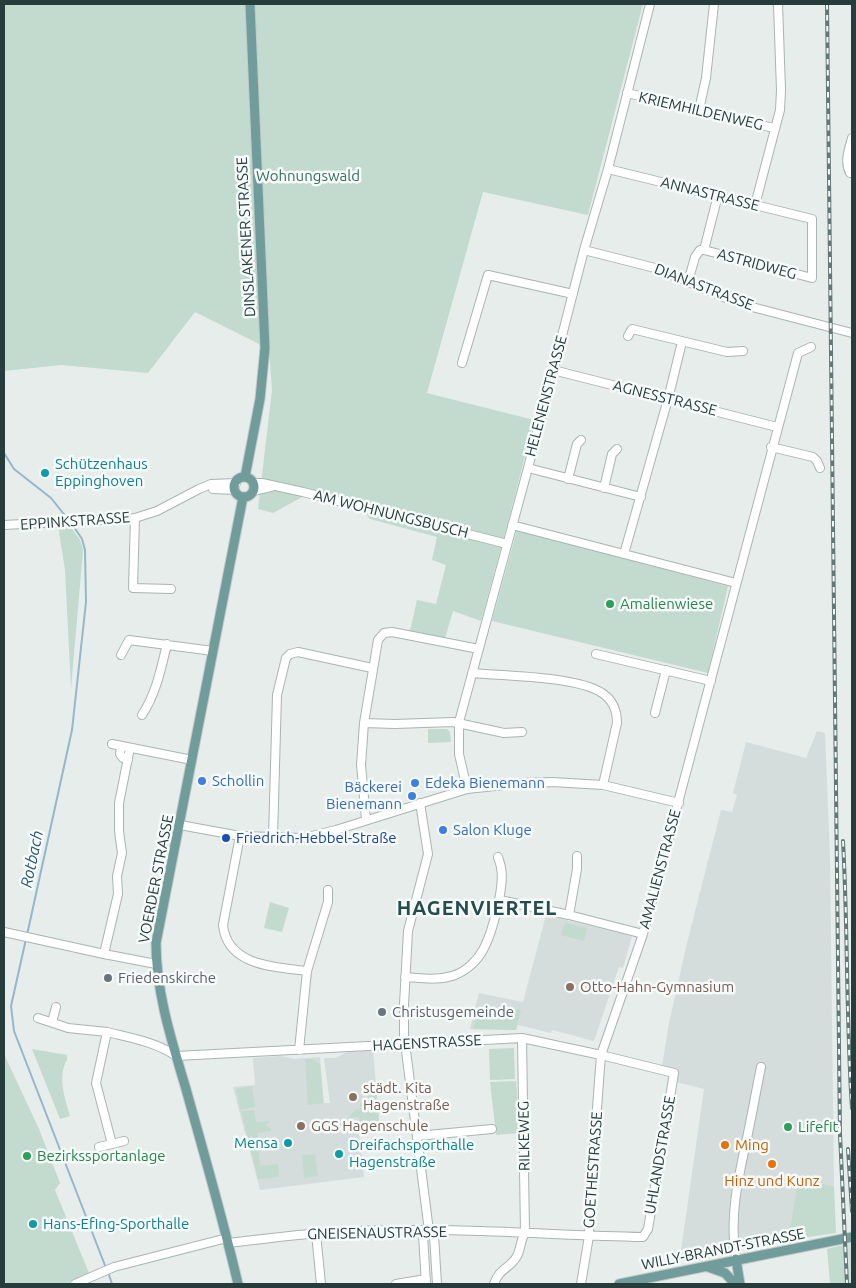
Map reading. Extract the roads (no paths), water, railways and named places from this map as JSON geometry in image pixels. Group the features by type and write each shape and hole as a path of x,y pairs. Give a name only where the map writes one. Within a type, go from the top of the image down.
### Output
{"main road":[{"name":"DINSLAKENER STRASSE","path":"250,4 265,348 260,399 248,468 251,484"},
{"path":"240,478 251,484 249,496 243,497 238,494 235,487 240,478"},
{"name":"VOERDER STRASSE","path":"238,1284 228,1241 176,1056 158,982 156,943 243,497"},
{"name":"WILLY-BRANDT-STRASSE","path":"619,1284 852,1237"},
{"path":"736,1259 740,1284"},
{"path":"705,1266 724,1273 735,1284"}],"street":[{"name":"HELENENSTRASSE","path":"467,789 459,754 459,722 528,468 584,250 608,169 650,4"},
{"path":"699,110 706,78 714,4"},
{"path":"755,205 780,110 778,4"},
{"name":"KRIEMHILDENWEG","path":"627,93 774,128"},
{"path":"851,173 846,160 852,138"},
{"name":"ANNASTRASSE","path":"608,169 812,219"},
{"name":"ASTRIDWEG","path":"704,250 718,195"},
{"name":"ASTRIDWEG","path":"688,282 695,257 700,250 812,278 812,219"},
{"name":"DIANASTRASSE","path":"584,250 655,268 734,301 852,333"},
{"path":"462,363 488,274 573,294"},
{"path":"628,336 632,329 727,352 744,351"},
{"path":"624,554 668,399 682,342"},
{"name":"AMALIENSTRASSE","path":"601,1055 643,934 679,803 771,447 798,353 811,347"},
{"name":"AGNESSTRASSE","path":"553,370 777,427"},
{"path":"568,479 577,444 581,440"},
{"path":"771,447 813,457 817,460 820,468"},
{"path":"604,488 612,454 616,449"},
{"path":"528,468 641,497"},
{"name":"EPPINKSTRASSE","path":"4,525 135,518 157,511 211,484 235,487"},
{"name":"AM WOHNUNGSBUSCH","path":"251,484 275,486 507,544"},
{"path":"135,518 133,588 170,589"},
{"path":"512,525 736,583"},
{"path":"366,820 361,764 364,723 378,640 384,633 392,632 478,649"},
{"path":"121,656 128,640 213,651"},
{"path":"142,715 148,706 159,678 167,644"},
{"path":"273,837 277,695 286,658 290,654 298,652 372,668"},
{"path":"596,654 711,681"},
{"path":"655,713 666,670"},
{"path":"472,673 558,680 589,687 602,693 614,707 616,716 603,785"},
{"path":"364,723 459,722 504,734 522,732"},
{"path":"112,744 192,760"},
{"path":"121,746 120,754 128,760"},
{"path":"104,954 118,894 117,876 122,853 119,831 119,803 130,748"},
{"path":"180,825 240,836 304,838 336,830 467,789 523,783 552,782 603,785 679,803"},
{"path":"420,804 428,854 408,931 404,1006 406,1044 429,1231 434,1235 437,1284"},
{"path":"240,836 223,925 224,934 234,951 241,957 280,967 307,971"},
{"path":"569,915 577,869 577,856"},
{"path":"405,977 436,978 453,976 465,971 484,950 500,900 502,869 498,857"},
{"path":"299,1050 307,971 328,902 328,890"},
{"path":"500,900 643,934"},
{"path":"4,932 156,964"},
{"path":"52,1022 56,1007"},
{"path":"38,1018 68,1028 107,1032 136,1039 165,1048 176,1056"},
{"path":"107,1032 96,1083 112,1144"},
{"name":"HAGENSTRASSE","path":"176,1056 522,1038 674,1073"},
{"name":"RILKEWEG","path":"522,1038 525,1233"},
{"name":"GOETHESTRASSE","path":"581,1284 589,1236 601,1055"},
{"path":"736,1259 732,1239 733,1218 761,1067"},
{"name":"UHLANDSTRASSE","path":"643,1237 648,1229 674,1073"},
{"path":"417,1136 492,1129"},
{"path":"99,1147 124,1141"},
{"name":"GNEISENAUSTRASSE","path":"75,1284 112,1268 228,1241 357,1230 643,1237"},
{"path":"396,1284 426,1282 423,1235 429,1231"},
{"path":"494,1284 496,1275 517,1257 521,1239 525,1233"},
{"path":"316,1234 321,1284"}],"waterway":[{"name":"Rotbach","path":"4,453 14,469 51,498 67,518"},
{"name":"Rotbach","path":"27,935 72,730 86,602 85,550 82,539 72,524"},
{"name":"Rotbach","path":"26,939 11,1006 14,1031 106,1268"},
{"name":"Rotbach","path":"108,1272 112,1284"}],"railway":[{"path":"827,4 840,1134 847,1284"},
{"path":"843,841 852,1108"},
{"path":"848,1149 852,1211"}],"place":[{"name":"Schützenhaus Eppinghoven","path":"45,473"},
{"name":"Amalienwiese","path":"610,604"},
{"name":"Schollin","path":"202,781"},
{"name":"Edeka Bienemann","path":"415,783"},
{"name":"Bäckerei Bienemann","path":"412,796"},
{"name":"Salon Kluge","path":"443,830"},
{"name":"Friedrich-Hebbel-Straße","path":"226,838"},
{"name":"Friedenskirche","path":"108,978"},
{"name":"Otto-Hahn-Gymnasium","path":"570,987"},
{"name":"Christusgemeinde","path":"382,1012"},
{"name":"städt. Kita Hagenstraße","path":"353,1097"},
{"name":"GGS Hagenschule","path":"301,1126"},
{"name":"Lifefit","path":"788,1127"},
{"name":"Mensa","path":"288,1143"},
{"name":"Ming","path":"725,1145"},
{"name":"Dreifachsporthalle Hagenstraße","path":"339,1154"},
{"name":"Bezirkssportanlage","path":"27,1156"},
{"name":"Hinz und Kunz","path":"772,1164"},
{"name":"Hans-Efing-Sporthalle","path":"33,1224"}],"district":[{"name":"HAGENVIERTEL","path":"477,908"}],"park label":[{"name":"Wohnungswald","path":"308,176"}]}
